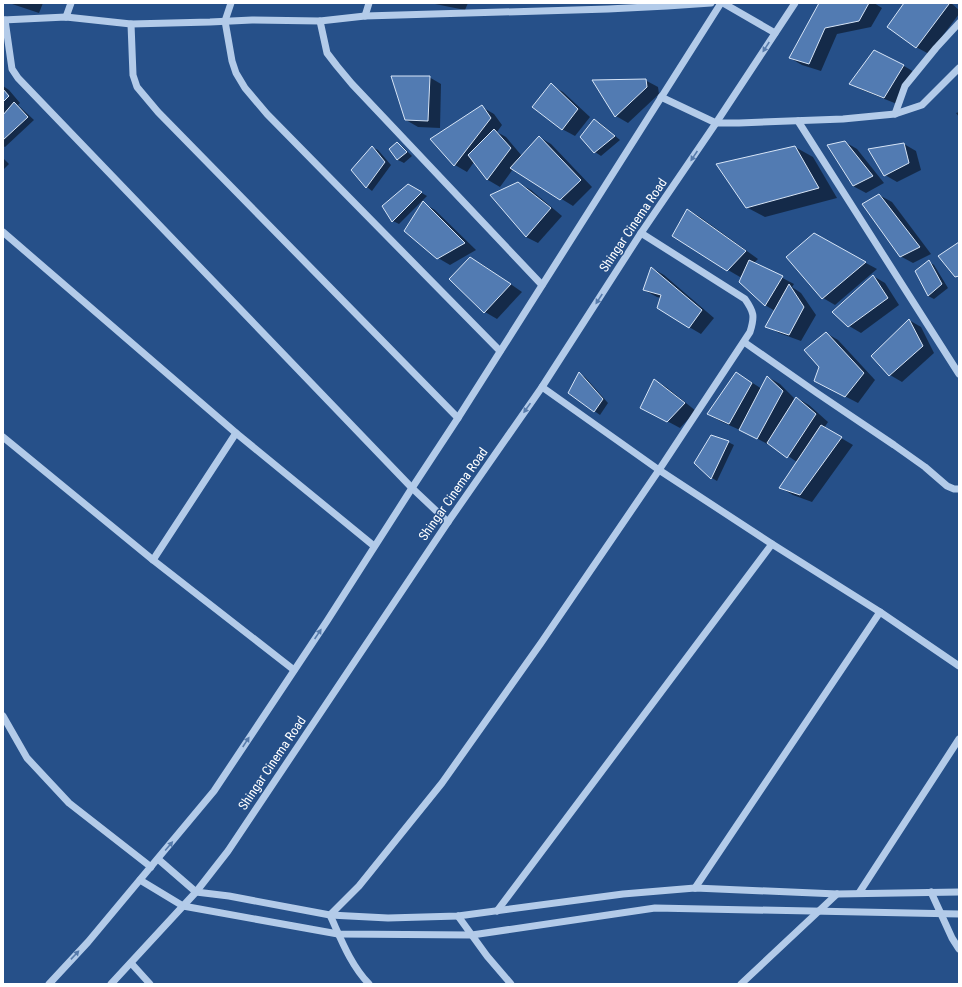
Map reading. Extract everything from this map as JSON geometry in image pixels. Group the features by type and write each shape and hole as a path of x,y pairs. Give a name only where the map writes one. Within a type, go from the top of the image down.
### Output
{"street":[{"path":"66,17 71,3"},
{"path":"231,3 225,21 227,36 236,73 245,88 267,114 500,350"},
{"path":"365,16 369,3"},
{"path":"448,522 412,488 18,78 12,69 4,20 66,17 131,24 252,20 320,21 365,16 615,9 711,3"},
{"path":"49,984 88,942 214,791 327,621 458,418 722,3 775,33"},
{"name":"Shingar Cinema Road","path":"111,984 196,892 228,851 448,522 542,387 641,233 716,123 794,3"},
{"path":"320,21 327,53 352,84 542,285"},
{"path":"895,114 905,86 959,23"},
{"path":"131,24 133,75 137,87 158,112 458,418"},
{"path":"661,97 716,123 739,124 843,119 895,114 922,105 959,68"},
{"path":"798,121 959,374"},
{"path":"3,232 236,433 374,546"},
{"path":"330,915 359,886 442,784 541,643 659,470 750,332 754,320 752,308 745,299 641,233"},
{"path":"744,342 894,445 925,467 947,486 959,490"},
{"path":"542,387 659,470 880,612 959,666"},
{"path":"153,560 236,433"},
{"path":"3,437 153,560 294,670"},
{"path":"497,911 772,544"},
{"path":"695,888 880,612"},
{"path":"3,716 27,758 69,803 151,867"},
{"path":"859,893 959,739"},
{"path":"158,859 196,892 229,896 330,915 388,918 458,916 623,894 695,888 837,894 959,892"},
{"path":"140,880 183,906 338,934 472,935 655,908 942,915 959,914"},
{"path":"931,892 952,938 959,949"},
{"path":"741,984 837,894"},
{"path":"330,915 350,959 369,984"},
{"path":"458,916 487,956 511,984"},
{"path":"131,963 150,984"}],"building":[{"path":"819,3 869,3 859,21 825,28 809,64 789,58"},
{"path":"904,3 949,4 916,48 887,27"},
{"path":"874,50 904,65 884,98 849,84"},
{"path":"391,76 430,76 428,121 405,120"},
{"path":"646,79 647,87 615,117 592,80"},
{"path":"551,83 578,109 562,130 532,107"},
{"path":"3,89 9,96 3,102"},
{"path":"14,102 28,117 3,140 3,115"},
{"path":"482,105 491,118 454,166 430,139"},
{"path":"594,119 615,136 594,153 580,137"},
{"path":"494,129 511,148 487,180 468,155"},
{"path":"539,136 581,180 560,200 510,168"},
{"path":"845,141 873,176 853,186 827,145"},
{"path":"397,142 407,152 397,160 389,149"},
{"path":"904,143 909,163 884,176 868,149"},
{"path":"372,146 385,162 366,188 351,170"},
{"path":"795,146 819,188 746,208 716,164"},
{"path":"518,182 551,208 526,237 490,195"},
{"path":"408,184 422,192 392,222 382,206"},
{"path":"879,194 920,247 900,257 862,204"},
{"path":"423,201 465,243 437,259 404,231"},
{"path":"687,209 746,251 727,271 672,236"},
{"path":"814,233 866,262 822,299 786,257"},
{"path":"959,242 959,276 955,277 938,256"},
{"path":"470,257 511,284 484,313 449,279"},
{"path":"749,260 783,276 765,306 739,282"},
{"path":"929,260 942,284 928,296 915,271"},
{"path":"651,267 702,310 689,328 657,308 661,295 643,290"},
{"path":"873,275 888,298 848,327 832,312"},
{"path":"789,284 804,307 789,335 765,327"},
{"path":"909,319 923,346 889,376 871,356"},
{"path":"826,332 864,373 845,397 814,381 819,367 804,350"},
{"path":"579,372 603,399 594,412 568,393"},
{"path":"736,372 752,383 729,424 707,414"},
{"path":"767,376 783,391 757,439 739,430"},
{"path":"654,379 685,403 667,422 640,408"},
{"path":"796,397 816,414 787,458 767,443"},
{"path":"821,425 842,437 800,495 779,488"},
{"path":"711,435 729,441 711,479 694,463"}]}
